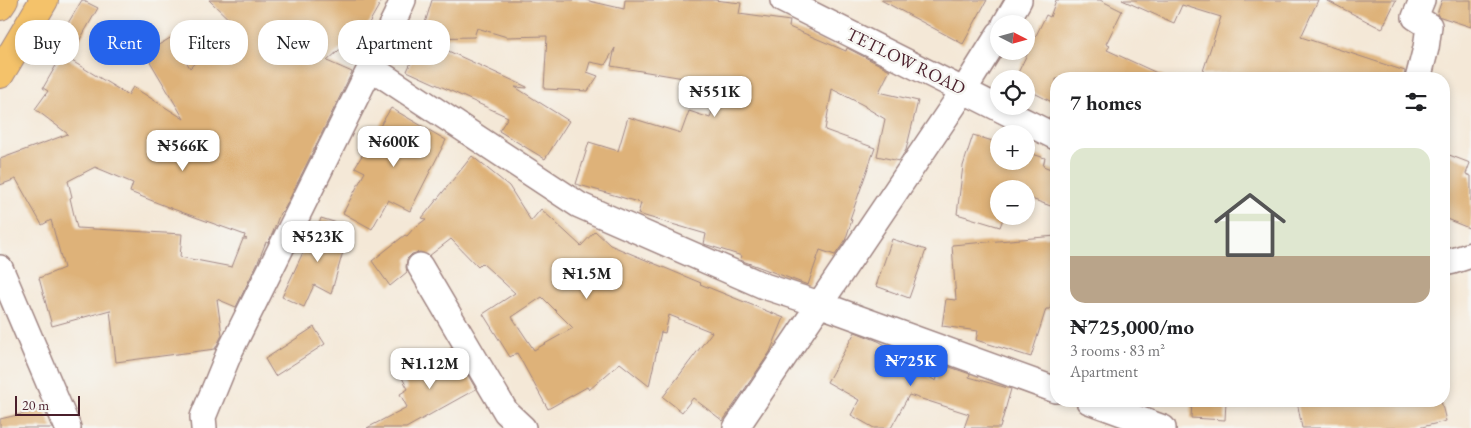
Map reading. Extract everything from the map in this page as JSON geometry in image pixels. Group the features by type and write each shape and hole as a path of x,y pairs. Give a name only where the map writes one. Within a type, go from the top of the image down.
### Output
{"main road":[{"path":"0,6 4,0"},
{"path":"0,74 44,0"}],"street":[{"path":"204,428 203,417 230,351 403,0"},
{"name":"TETLOW ROAD","path":"783,0 1050,134"},
{"path":"1010,15 1019,0"},
{"path":"1420,72 1429,26 1415,17 1422,0"},
{"path":"736,428 964,90 990,48"},
{"path":"370,67 579,204 764,286 1050,388"},
{"path":"1450,262 1471,255"},
{"path":"420,266 506,412 523,428"},
{"path":"0,268 68,428"},
{"path":"1105,407 1163,428"}],"building":[{"path":"82,0 98,8 91,20 89,20 89,24 79,41 79,20 70,20"},
{"path":"209,0 382,0 371,20 338,20 338,51 328,60 328,20 258,20 258,65 328,65 328,61 352,72 285,208 280,213 268,243 266,242 236,307 217,299 222,335 215,349 116,362 110,310 52,326 39,278 64,268 51,220 42,225 16,179 0,185 0,159 68,134 35,109 48,91 43,88 56,65 78,65 128,95 133,87 184,119 152,65 160,65 160,44 170,38 170,65 188,65 190,68 193,65 248,65 248,20 230,20","holes":["95,167 133,183 130,192 245,235 244,238 247,239 243,239 232,267 180,257 182,234 77,228 68,181"]},
{"path":"432,0 585,0 624,9 625,0 714,0 741,3 739,14 790,21 789,27 846,51 847,48 890,70 879,92 918,101 906,150 899,161 877,156 885,119 832,89 825,130 875,148 850,219 852,220 845,241 835,255 820,250 808,285 740,260 742,256 704,244 706,234 638,214 641,203 576,184 589,142 618,151 628,117 681,133 689,111 710,118 720,84 611,66 615,48 605,65 590,62 587,72 598,76 588,91 544,89 547,36 507,37 477,28 474,37 450,37 450,20 426,20"},
{"path":"881,0 987,0 963,44"},
{"path":"1056,0 1100,0 1122,11 1106,44 1110,46 1107,50 1155,72 1050,72 1050,101 1035,94 1035,70 1019,70 1024,60 1035,60 1035,38 1046,15 1050,17"},
{"path":"1122,0 1318,0 1301,37 1405,72 1203,72 1221,17 1182,5 1174,23"},
{"path":"1326,0 1396,0 1382,29"},
{"path":"1442,0 1471,0 1471,27 1438,16"},
{"path":"450,52 527,87 515,87 569,121 545,159 499,131 508,117 407,71 410,65 450,65"},
{"path":"391,108 446,140 410,211 388,200 372,229 343,213 365,172 355,167"},
{"path":"973,135 990,140 990,170 1035,170 1035,155 1045,158 1043,166 1050,169 1050,206 1035,200 1035,180 990,180 990,224 957,214 963,166"},
{"path":"1450,155 1470,163 1466,174 1471,176 1471,229 1450,220"},
{"path":"472,156 509,186 531,221 541,209 581,246 595,231 610,245 784,318 770,352 723,421 693,398 682,412 663,397 712,332 669,315 665,333 661,332 649,386 620,363 589,390 587,387 548,409 517,353 510,357 483,314 515,293 482,263 478,267 451,239 429,256 420,252 412,254 407,259 407,272 390,286 372,261 405,235 407,236 426,219 422,218","holes":["542,297 573,328 534,350 512,317"]},
{"path":"321,218 350,227 331,294 314,285 304,307 282,297 307,244 312,246"},
{"path":"1050,237 1050,309 1046,309 1031,357 976,340 978,331 942,326 946,299 956,300 952,245"},
{"path":"892,239 926,250 909,298 876,286"},
{"path":"314,327 325,344 275,376 265,359"},
{"path":"855,332 891,348 888,353 936,381 941,364 970,374 969,377 1011,389 1000,428 964,428 969,414 909,395 891,428 874,428 851,415 859,400 827,382"},
{"path":"452,348 476,389 406,428 367,428 407,407 400,394 408,389 400,374"},
{"path":"1192,407 1226,407 1225,420 1191,418"},
{"path":"1298,407 1442,407 1446,421 1418,428 1302,428"},
{"path":"44,409 52,428 0,428 0,419"}]}
